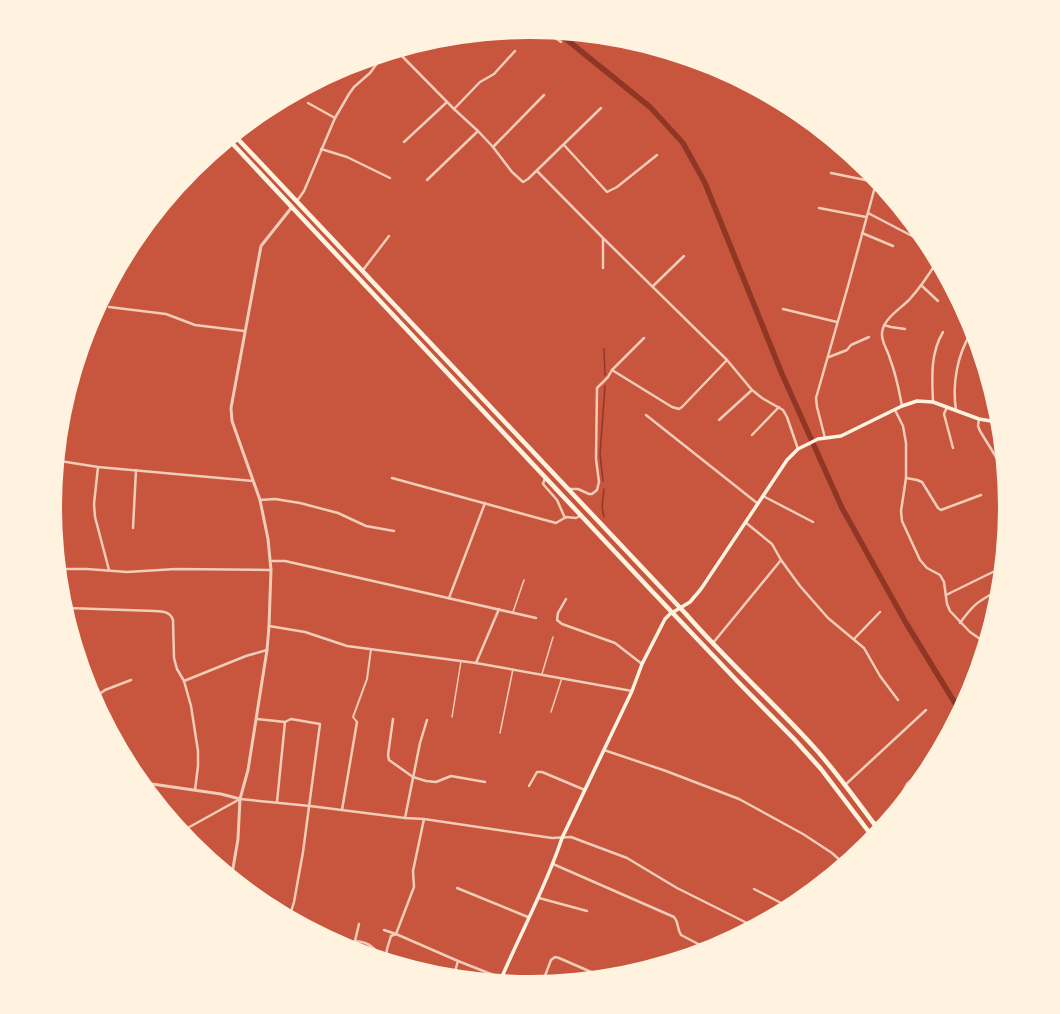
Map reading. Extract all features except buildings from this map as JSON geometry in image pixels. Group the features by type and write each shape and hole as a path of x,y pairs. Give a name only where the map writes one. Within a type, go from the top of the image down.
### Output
{"highway":[{"path":"240,140 681,608 712,644 802,733 845,785 874,824"},
{"path":"234,145 816,764 868,831"}],"main road":[{"path":"503,974 554,864 562,838 632,691 642,664 665,619 690,602 701,589 781,467 798,449 805,445 818,439 841,436 902,406 917,401 933,402 979,419 990,421"}],"street":[{"path":"454,109 480,82 494,74 515,50"},
{"path":"403,57 478,131 493,147 512,172 520,181 523,182 526,181 564,145 601,108"},
{"path":"297,201 304,191 334,118 354,87 370,73 375,66"},
{"path":"493,147 544,95"},
{"path":"404,142 448,102"},
{"path":"308,103 334,118"},
{"path":"427,180 478,131"},
{"path":"564,145 607,192 617,187 657,155"},
{"path":"321,149 347,157 390,178"},
{"path":"537,170 603,238 727,360 752,390 786,413 798,449"},
{"path":"830,173 866,181"},
{"path":"825,438 816,402 873,189"},
{"path":"233,868 238,839 240,799 248,770 267,650 270,626 271,570 268,539 260,500 232,421 231,408 260,246 292,207"},
{"path":"819,208 867,215 911,235"},
{"path":"862,234 893,246"},
{"path":"363,270 389,236"},
{"path":"603,238 603,268"},
{"path":"653,286 684,256"},
{"path":"902,406 890,358 882,339 882,332 884,325 909,300 932,268"},
{"path":"921,285 938,301"},
{"path":"109,307 166,314 195,325 244,331"},
{"path":"783,309 837,322"},
{"path":"884,325 905,328"},
{"path":"933,402 933,359 942,332"},
{"path":"828,357 847,350 851,345 869,337"},
{"path":"569,490 578,488 592,494 598,488 599,482 596,459 597,388 608,377 612,370 644,338"},
{"path":"956,411 954,399 956,371 967,342"},
{"path":"612,370 672,407 679,409 727,360"},
{"path":"719,420 752,390"},
{"path":"752,435 779,407"},
{"path":"948,407 944,414 953,448"},
{"path":"895,410 900,418 905,434 906,478 902,521 920,560 927,568 940,574 944,582 947,604 950,611 970,632 979,637"},
{"path":"646,415 757,503"},
{"path":"979,419 980,431 995,455"},
{"path":"64,462 98,467 253,481"},
{"path":"98,467 94,504 95,517 109,570"},
{"path":"133,528 136,470"},
{"path":"545,477 543,484 557,500 565,518"},
{"path":"392,478 556,523 568,517 576,518 581,515"},
{"path":"906,478 922,482 938,508 941,510 981,495"},
{"path":"762,496 813,522"},
{"path":"260,500 275,499 300,503 338,513 366,526 394,531"},
{"path":"449,598 485,503"},
{"path":"745,521 772,544 781,560 800,586 828,618 864,648 880,676 898,700"},
{"path":"712,644 781,560"},
{"path":"270,561 285,561 536,618"},
{"path":"66,569 128,572 176,569 271,570"},
{"path":"946,595 993,572"},
{"path":"960,623 972,606 989,596"},
{"path":"566,599 558,613 557,620 562,624 615,643 642,664"},
{"path":"73,608 155,611 168,613 171,616 173,620 174,658 177,669 184,681 191,706 198,751 195,790"},
{"path":"476,663 498,609"},
{"path":"854,639 880,612"},
{"path":"270,626 305,632 347,646 476,663 632,691"},
{"path":"342,810 357,722 354,717 367,679 371,649"},
{"path":"184,681 246,656 267,650"},
{"path":"101,692 131,680"},
{"path":"845,785 926,710"},
{"path":"257,719 286,722 291,719 320,724 310,806 292,909"},
{"path":"393,719 388,755 389,760 413,777 436,782 451,776 485,782"},
{"path":"405,818 420,744 427,720"},
{"path":"277,802 286,722"},
{"path":"604,750 666,771 739,799 803,834 839,859"},
{"path":"529,786 537,772 542,772 585,790"},
{"path":"153,784 221,794 240,799 424,819 552,838 571,837 627,858 677,888 746,922"},
{"path":"189,827 240,799"},
{"path":"387,952 392,936 396,934 414,887 413,871 424,819"},
{"path":"554,864 674,917 677,921 679,932 697,943"},
{"path":"457,888 528,917"},
{"path":"754,889 780,902"},
{"path":"539,898 587,911"},
{"path":"355,941 359,924"},
{"path":"384,930 488,973"},
{"path":"357,941 364,942 372,947"},
{"path":"545,975 551,960 554,957 589,971"},
{"path":"456,969 458,961"}],"lane":[{"path":"512,612 524,580"},
{"path":"542,674 553,637"},
{"path":"452,717 461,661"},
{"path":"500,733 513,669"},
{"path":"551,712 562,678"}],"waterway":[{"path":"568,41 650,107 683,143 705,183 782,374 842,508 906,623 955,703"},
{"path":"604,349 605,375"},
{"path":"603,481 600,454 605,386"},
{"path":"604,489 602,507 604,517"}]}
